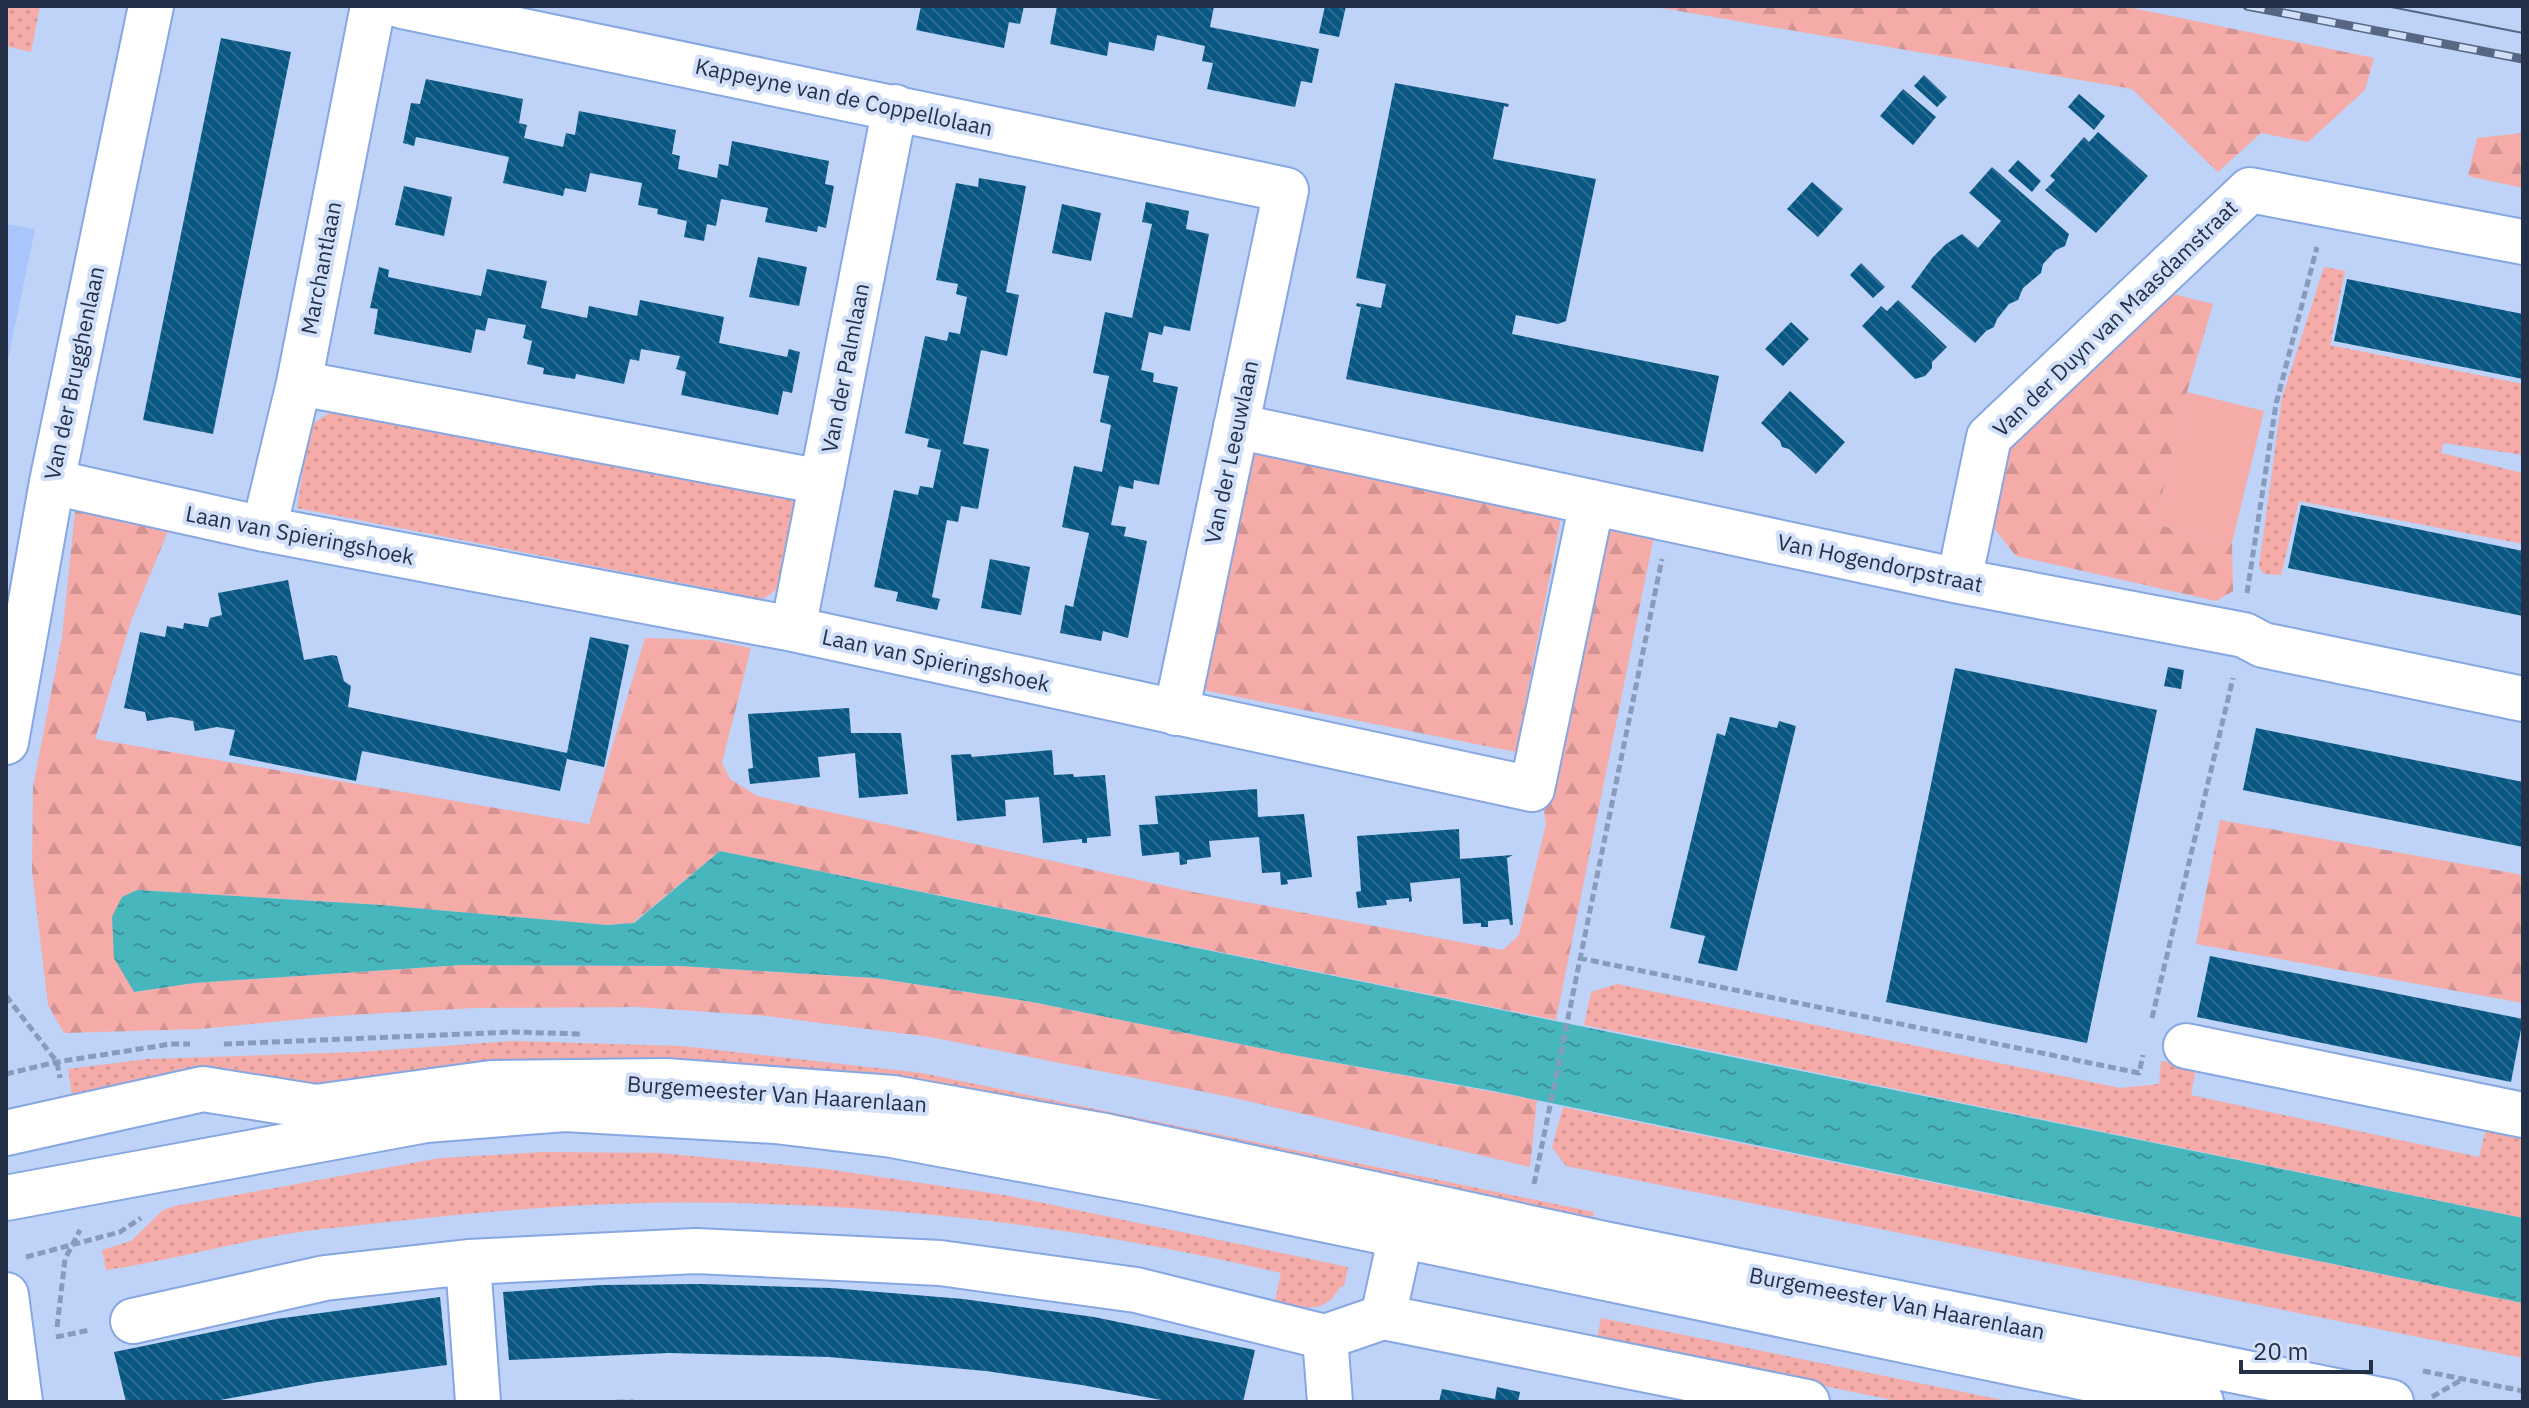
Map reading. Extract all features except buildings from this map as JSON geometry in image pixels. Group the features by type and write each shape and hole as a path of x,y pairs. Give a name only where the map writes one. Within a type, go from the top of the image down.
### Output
{"street":[{"name":"Van der Brugghenlaan","path":"6,742 52,482 151,6"},
{"name":"Marchantlaan","path":"264,529 299,383 373,6"},
{"name":"Kappeyne van de Coppellolaan","path":"402,6 1286,190"},
{"name":"Van der Palmlaan","path":"793,629 895,107"},
{"name":"Van der Leeuwlaan","path":"1176,713 1286,190"},
{"name":"Van der Duyn van Maasdamstraat","path":"1959,581 1989,437 2250,190 2523,242"},
{"path":"299,383 822,482"},
{"name":"Van Hogendorpstraat","path":"1236,426 1959,581 2244,635 2263,645 2523,699"},
{"name":"Laan van Spieringshoek","path":"52,482 264,529 793,629 1532,789 1592,502"},
{"path":"2165,1047 2523,1115"},
{"name":"Burgemeester Van Haarenlaan","path":"6,1133 203,1089 316,1107 491,1083 666,1081 893,1098 1105,1136 1402,1218 2201,1402"},
{"name":"Burgemeester Van Haarenlaan","path":"6,1198 426,1120 565,1109 775,1121 892,1135 1144,1182 1402,1218 2391,1402"},
{"path":"1383,1317 1402,1218"},
{"path":"133,1321 325,1278 468,1262 696,1251 940,1263 1136,1290 1325,1337 1383,1317 1807,1402"},
{"path":"468,1262 478,1402"},
{"path":"6,1295 20,1402"},
{"path":"1325,1337 1330,1402"}],"path":[{"path":"2151,1019 2244,635 2250,569 2276,404 2328,203"},
{"path":"1533,1189 1671,519"},
{"path":"1579,958 2139,1073 2165,1047"},
{"path":"56,1337 65,1259 72,1245"},
{"path":"2422,1402 2462,1379 2523,1391"},
{"path":"617,1402 634,1402"}],"shaded area":[{"path":"6,224 35,229 6,369"}],"green space":[{"path":"6,6 40,6 31,52 6,46"},
{"path":"1650,6 2123,6 2374,58 2365,90 2308,142 2261,133 2218,172 2132,89"},
{"path":"2523,133 2523,188 2468,176 2477,138"},
{"path":"2324,267 2345,271 2330,345 2523,384 2523,455 2443,443 2441,453 2523,473 2523,544 2299,501 2281,575 2264,574 2259,567 2282,398"},
{"path":"2173,294 2213,304 2187,392 2155,524 2232,543 2233,591 2216,601 2016,556 1993,527 2005,450"},
{"path":"2187,392 2264,411 2232,543 2155,524"},
{"path":"333,411 796,501 784,577 776,590 763,599 297,508 310,425"},
{"path":"1252,453 1561,518 1516,752 1203,690"},
{"path":"76,503 169,529 131,621 95,739 589,824 645,638 710,640 751,648 722,763 730,779 757,796 1193,892 1503,950 1519,935 1546,824 1544,811 1608,526 1654,536 1556,1020 720,851 633,923 607,925 381,905 137,890 135,992 194,983 461,965 680,966 875,978 1032,1002 1537,1100 1530,1167 1230,1097 930,1037 766,1016 636,1007 474,1008 335,1016 200,1029 64,1033 48,1005 32,871 33,787 62,637"},
{"path":"2220,820 2523,875 2523,1003 2196,944"},
{"path":"1617,984 2120,1088 2159,1084 2161,1061 2196,1067 2191,1095 2479,1157 2486,1129 2523,1136 2523,1218 1584,1025 1591,992"},
{"path":"513,1041 681,1046 922,1073 1594,1212 1590,1227 310,1091 73,1102 68,1069 148,1059 359,1052"},
{"path":"1563,1107 2523,1303 2523,1358 1566,1166 1552,1147"},
{"path":"544,1152 660,1153 826,1169 1010,1196 1348,1267 1344,1286 1327,1303 1312,1308 1275,1301 1281,1273 1045,1228 886,1210 806,1205 646,1203 521,1209 314,1230 106,1270 102,1250 131,1241 163,1210 175,1206 440,1158"},
{"path":"1601,1318 2012,1402 1902,1402 1597,1339"}],"water":[{"path":"720,851 2523,1218 2523,1303 1493,1091 1299,1056 1032,1002 875,978 680,966 461,965 194,983 134,992 114,958 112,917 122,897 137,890 381,905 607,925 634,923"}],"tram line":[{"path":"2244,6 2523,61"},
{"path":"2386,6 2523,33"}],"railway":[{"path":"2247,6 2523,59"}]}
